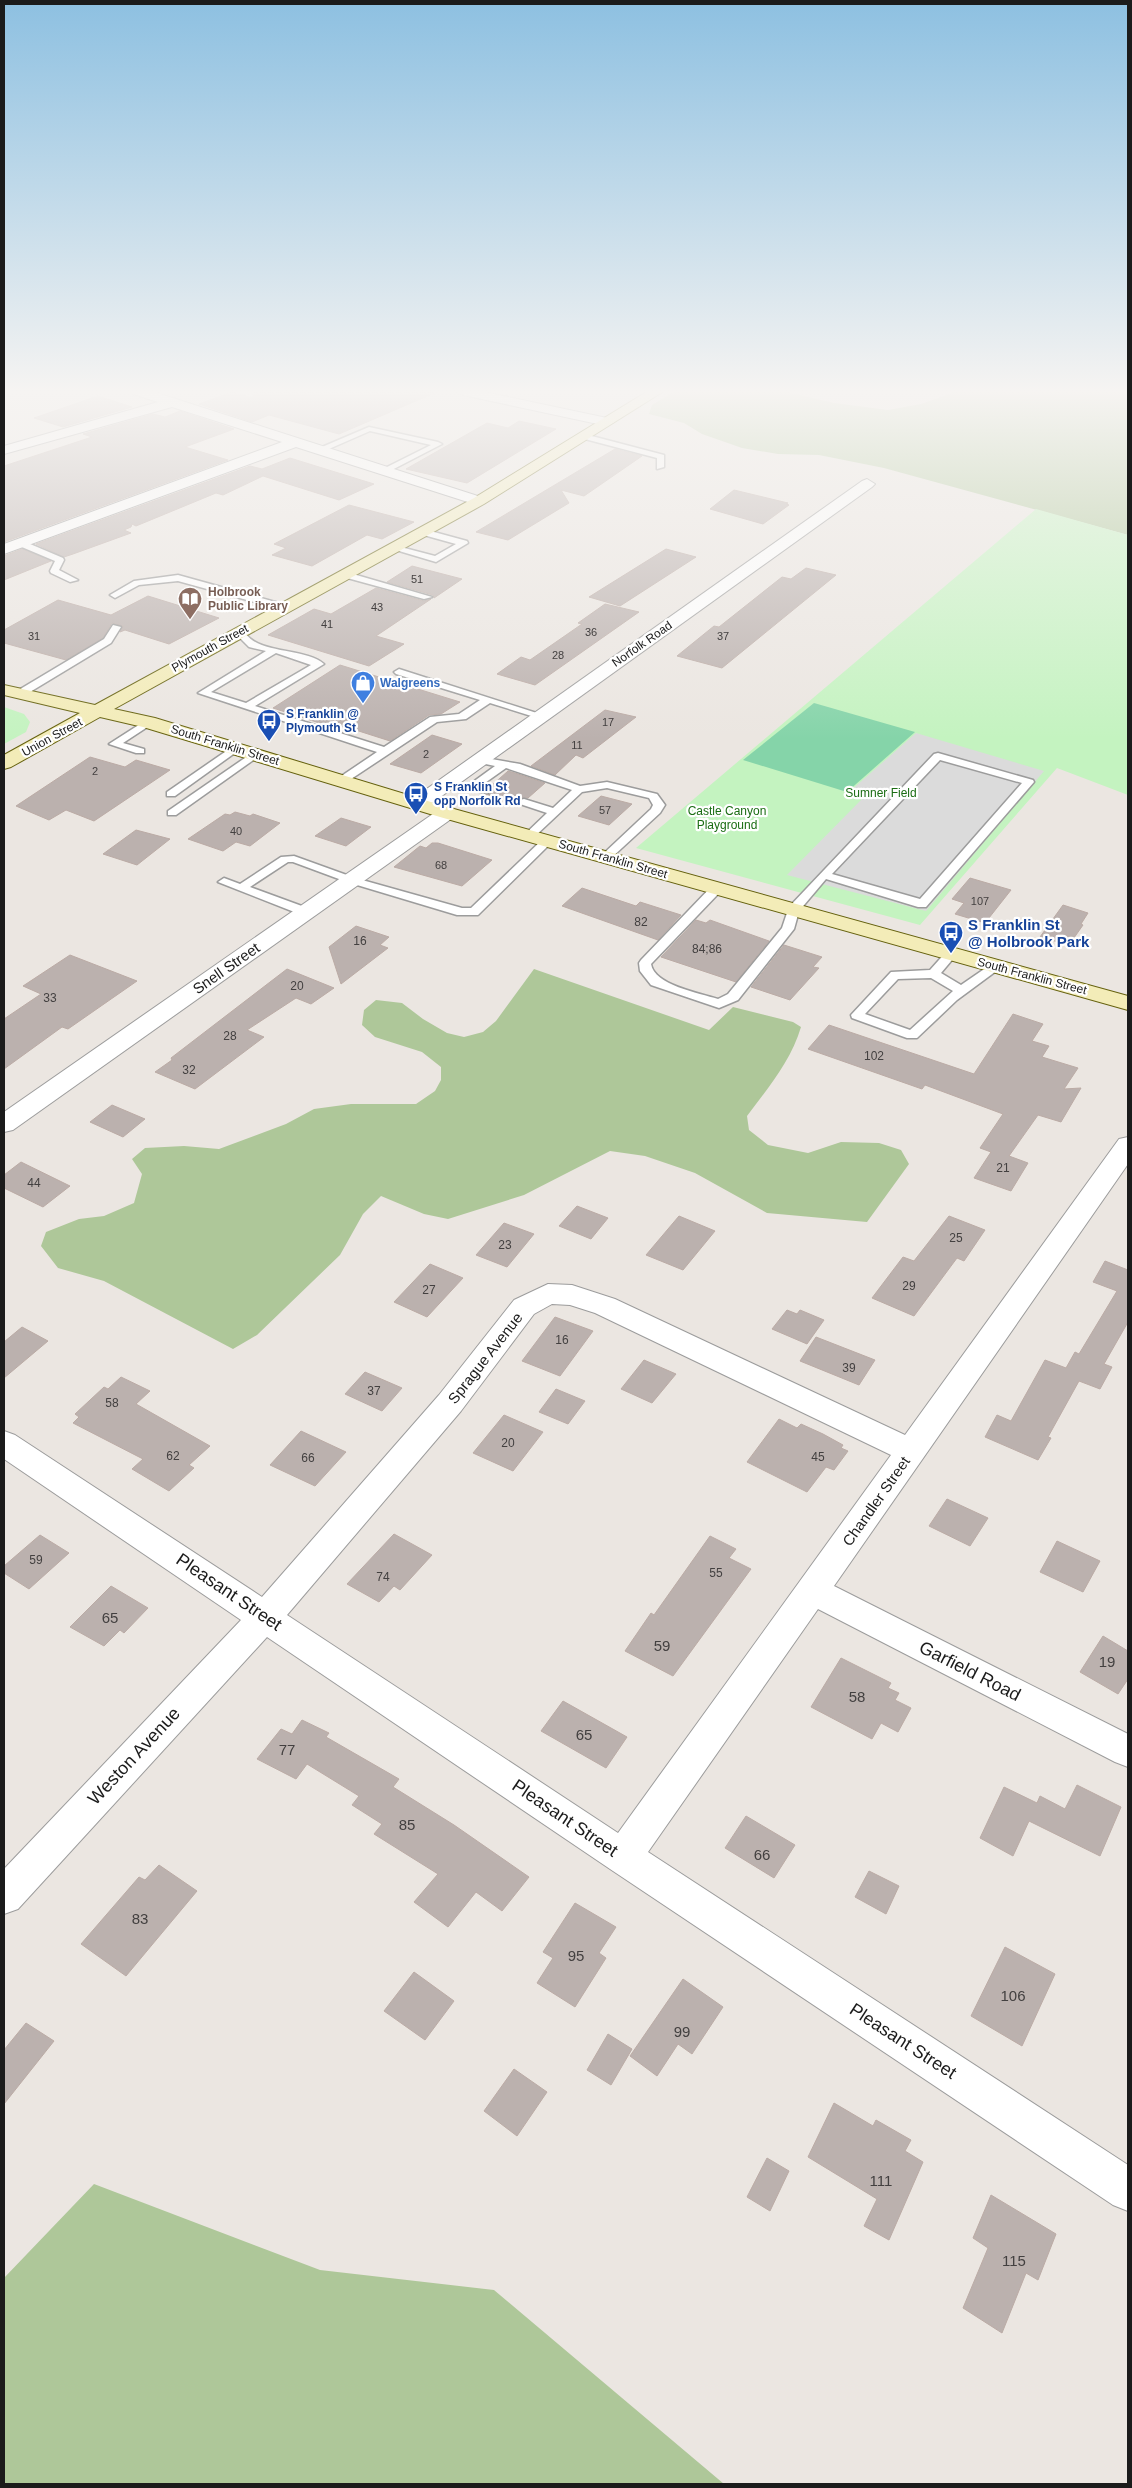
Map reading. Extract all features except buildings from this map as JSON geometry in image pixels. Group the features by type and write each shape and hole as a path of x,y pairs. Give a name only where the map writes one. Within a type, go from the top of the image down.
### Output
{"main road":[{"name":"Plymouth Street","path":"100,710 239,635 283,607 468,507"},
{"name":"South Franklin Street","path":"12,691 148,722 418,804 606,858 1128,1003"},
{"name":"Union Street","path":"4,764 100,710"}],"street":[{"path":"4,549 118,507"},
{"name":"Norfolk Road","path":"418,804 835,507"},
{"name":"Snell Street","path":"4,1124 447,812"},
{"name":"Chandler Street","path":"623,1857 1128,1145"},
{"name":"Sprague Avenue","path":"265,1617 450,1403 524,1307 548,1294 572,1295 605,1306 911,1451"},
{"name":"Pleasant Street","path":"4,1443 623,1857 1128,2190"},
{"name":"Garfield Road","path":"812,1590 1128,1751"},
{"name":"Weston Avenue","path":"4,1896 265,1617"}],"lane":[{"path":"394,548 436,559 464,543 423,532"},
{"path":"20,543 60,560 54,572 72,580"},
{"path":"343,574 427,597"},
{"path":"115,595 137,583 178,578 283,607"},
{"path":"12,691 108,641 116,627"},
{"path":"239,635 246,643 319,664 247,707"},
{"path":"270,649 203,693 385,751"},
{"path":"399,672 541,716"},
{"path":"341,781 434,718 462,717 488,700"},
{"path":"140,751 114,744 148,722"},
{"path":"171,794 246,751"},
{"path":"172,813 246,751"},
{"path":"716,888 644,963 646,971 655,982 719,1004 733,997 788,928 793,910 824,875 938,756 1029,782 922,904 824,875"},
{"path":"480,760 504,764 579,789 607,785 653,796 659,805 656,811 606,858"},
{"path":"486,791 477,789 477,784 504,764"},
{"path":"241,888 285,859 294,859 351,880 461,912 474,912 538,838 555,812 579,789"},
{"path":"524,802 555,812"},
{"path":"224,882 306,912"},
{"path":"934,974 950,954"},
{"path":"960,990 934,974 895,975 857,1015 912,1035 936,1010 960,990 997,966"}],"green space":[{"path":"1026,507 1128,507 1128,535"},
{"name":"Sumner Field","path":"1036,509 1128,535 1128,795 1057,768 920,925 636,848"},
{"path":"814,703 915,732 847,792 743,760"},
{"path":"4,707 24,714 30,722 26,732 4,744"},
{"path":"534,969 709,1030 733,1007 793,1022 801,1027 797,1039 778,1074 747,1116 749,1130 768,1145 808,1153 841,1142 879,1143 901,1150 909,1164 867,1222 767,1213 695,1173 645,1156 610,1151 524,1195 448,1219 424,1214 381,1196 363,1214 340,1255 257,1335 233,1349 104,1281 58,1268 41,1246 46,1232 79,1219 104,1216 134,1203 142,1174 132,1159 145,1148 184,1146 219,1149 286,1124 314,1109 351,1104 416,1104 435,1091 441,1080 441,1067 422,1052 375,1037 362,1025 364,1010 376,1000 402,1003 423,1019 447,1033 464,1037 483,1032 496,1021"},
{"path":"94,2184 320,2270 494,2290 724,2484 4,2484 4,2278"}],"shaded area":[{"path":"916,733 1044,771 926,911 787,875 863,798 848,793"}],"place":[{"name":"Holbrook Public Library","path":"190,620"},
{"name":"Walgreens","path":"363,704"},
{"name":"S Franklin @ Plymouth St","path":"269,742"},
{"name":"S Franklin St opp Norfolk Rd","path":"416,815"},
{"name":"S Franklin St @ Holbrook Park","path":"951,954"}],"park label":[{"name":"Castle Canyon Playground","path":"727,818"}]}
